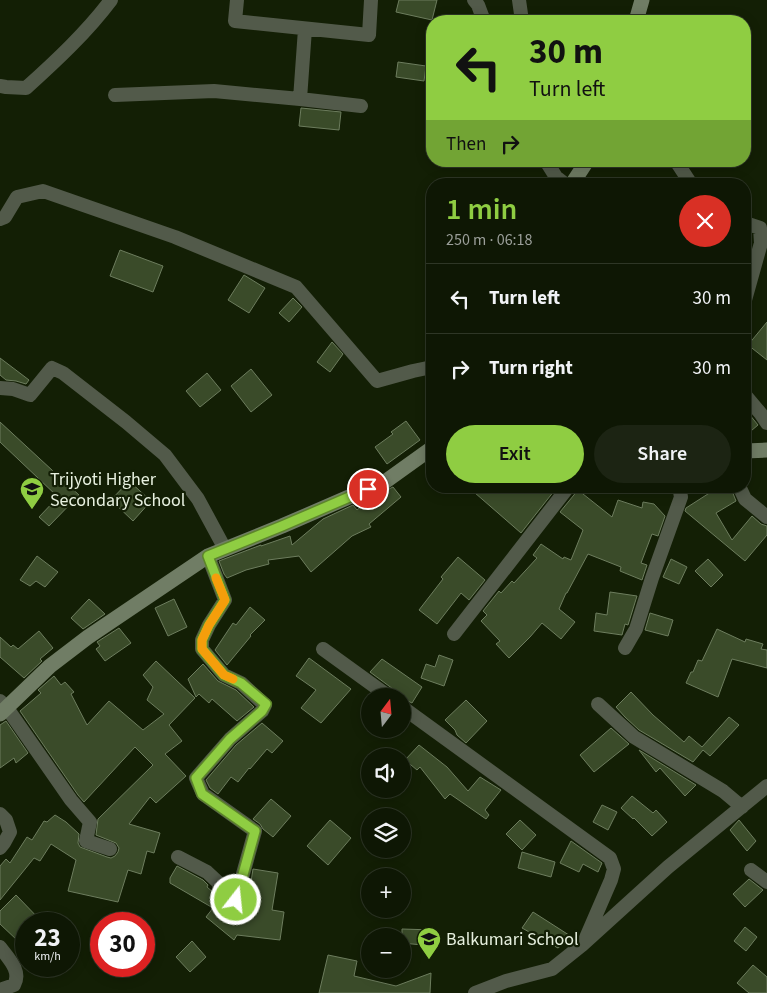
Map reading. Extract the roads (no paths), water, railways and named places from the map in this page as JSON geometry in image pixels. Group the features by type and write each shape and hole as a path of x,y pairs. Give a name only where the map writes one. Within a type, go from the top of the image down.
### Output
{"main road":[{"path":"638,15 642,0"},
{"path":"576,178 583,167"},
{"path":"751,451 767,450"},
{"path":"2,708 50,666 88,637 208,556 386,481 426,452"}],"street":[{"path":"0,86 26,88 81,34 111,0"},
{"path":"237,0 235,21 369,35 371,0"},
{"path":"474,0 482,15"},
{"path":"520,0 521,15"},
{"path":"300,99 305,28"},
{"path":"115,95 214,91 361,106"},
{"path":"550,167 557,178"},
{"path":"680,167 687,178"},
{"path":"0,219 5,217 16,198 42,191 175,237 296,287 376,381 426,369"},
{"path":"751,225 763,229 751,279"},
{"path":"0,388 13,389 30,396 52,368 63,373 165,455 198,499 225,549"},
{"path":"751,401 762,414 767,424"},
{"path":"454,634 564,493"},
{"path":"625,648 636,629 681,498 680,493"},
{"path":"742,493 745,499 767,517"},
{"path":"178,857 207,872 236,900 255,831 202,794 196,778 230,739 262,711 266,704 241,683 224,675 202,649 202,640 209,625 225,600 208,556"},
{"path":"323,649 377,688"},
{"path":"598,704 634,737 723,791 742,807"},
{"path":"2,708 71,800 90,822 86,841 110,849"},
{"path":"411,714 610,858 614,869 612,880 582,945"},
{"path":"475,993 506,981 552,969 582,945 668,867 767,786"},
{"path":"0,814 6,820 10,832 0,848"},
{"path":"751,870 767,882"},
{"path":"0,947 16,969 17,976 14,985 0,990"}],"place":[{"name":"Trijyoti Higher Secondary School","path":"32,510"},
{"name":"Balkumari School","path":"429,960"}]}
